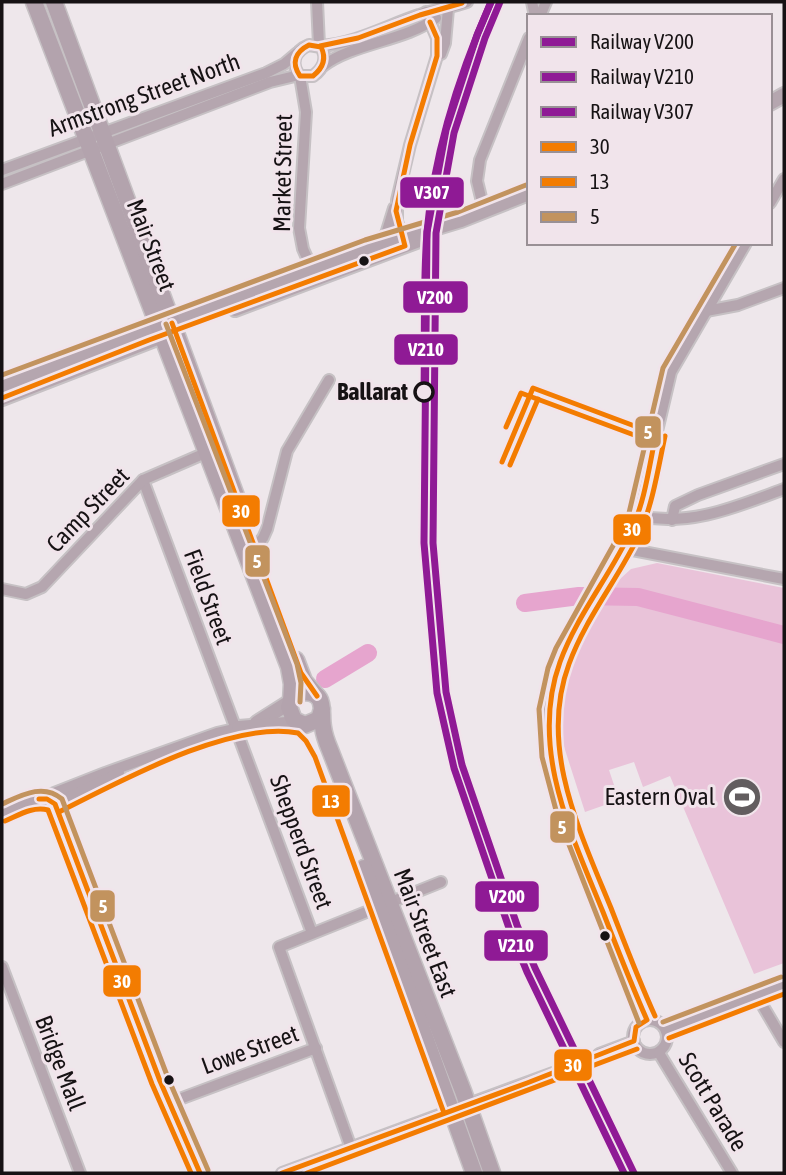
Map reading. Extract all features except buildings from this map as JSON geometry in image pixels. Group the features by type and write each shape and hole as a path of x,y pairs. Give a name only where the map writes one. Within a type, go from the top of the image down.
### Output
{"main road":[{"name":"Mair Street","path":"34,2 97,142"},
{"name":"Mair Street","path":"54,2 97,142 166,329 301,673 320,703"},
{"name":"Mair Street","path":"213,450 290,672 290,702"},
{"path":"310,692 320,703 315,722 299,723 290,712 290,702 295,695 310,692"},
{"name":"Mair Street East","path":"320,703 330,750 383,905"},
{"name":"Mair Street East","path":"299,723 313,736 320,748 460,1107 492,1173"},
{"name":"Mair Street East","path":"460,1107 474,1173"}],"street":[{"path":"317,2 319,46 325,55 323,66"},
{"path":"428,17 344,44 309,45 297,53 294,66 300,76 313,76 332,60 467,2"},
{"path":"434,66 441,57 445,43 448,9"},
{"path":"314,274 368,248 386,234 434,66 438,45 428,17"},
{"path":"485,210 477,181 480,160 527,43"},
{"name":"Armstrong Street North","path":"2,184 274,70 297,53"},
{"name":"Armstrong Street North","path":"166,116 270,82 300,76"},
{"name":"Market Street","path":"300,76 306,112 299,228 303,249 314,274"},
{"name":"Armstrong Street North","path":"2,170 97,142"},
{"path":"772,200 784,179"},
{"path":"399,192 396,211 404,241"},
{"path":"2,384 166,329 527,194"},
{"path":"368,248 404,241"},
{"path":"647,1020 573,833 557,783 550,745 548,709 556,671 564,651 637,516 667,380 745,245"},
{"path":"706,311 738,305 784,288"},
{"path":"2,398 166,329"},
{"path":"254,548 264,538 287,451 329,380"},
{"name":"Camp Street","path":"2,589 26,594 42,587 143,480 213,450"},
{"path":"672,520 675,506 686,500 784,464"},
{"name":"Field Street","path":"143,480 241,727"},
{"path":"637,516 672,520 721,512 784,489"},
{"path":"622,548 784,579"},
{"path":"2,813 105,773 241,727 276,713 290,702"},
{"path":"241,727 299,723"},
{"name":"Shepperd Street","path":"241,727 313,933 279,947 351,1148"},
{"path":"55,804 140,762"},
{"path":"39,799 47,799 55,804 169,1103 200,1173"},
{"path":"313,933 442,882"},
{"name":"Bridge Mall","path":"2,967 80,1173"},
{"path":"666,1030 784,985"},
{"path":"757,996 784,1042"},
{"path":"647,1020 659,1022 666,1030 667,1043 659,1053 653,1055 640,1051 634,1041 636,1027 647,1020"},
{"path":"599,1055 634,1041"},
{"name":"Lowe Street","path":"169,1103 316,1048"},
{"name":"Scott Parade","path":"659,1053 732,1173"},
{"path":"282,1173 561,1070"},
{"name":"Lowe Street","path":"180,1126 183,1110 199,1092"}],"shaded area":[{"path":"657,563 784,588 784,963 754,974 670,776 643,787 634,762 609,770 619,800 585,812 558,728 558,699 573,661 610,588 631,569"}],"waterway":[{"path":"525,603 579,596 638,597 784,635"},
{"path":"325,679 368,653"}],"tunnel":[{"path":"561,1070 599,1054"}],"railway":[{"path":"426,333 434,208 441,172 458,118"},
{"path":"424,451 425,517 432,616 449,713"},
{"path":"556,1032 624,1173"}],"rail line":[{"name":"V210","path":"491,2 477,35 446,130 427,232 424,543 437,693 454,768 509,928 527,972 624,1173"},
{"name":"V307","path":"424,392 426,252 430,202 450,114 468,57 491,2"},
{"name":"V200","path":"500,2 485,38 454,133 436,233 433,543 446,692 462,765 517,925 634,1173"}],"transit line":[{"name":"30","path":"320,46 358,38 462,3"},
{"name":"30","path":"2,398 149,340 405,246 396,211 410,145 437,56 437,38 430,22"},
{"name":"30","path":"309,45 321,47 323,63 313,76 300,76 296,58 300,51 309,45"},
{"name":"5","path":"2,375 365,240 458,212 526,185"},
{"name":"5","path":"639,1023 557,814 542,757 539,709 548,668 556,648 629,513 663,368 735,245"},
{"name":"30","path":"172,323 301,673 317,696"},
{"name":"5","path":"166,324 297,664 301,683 300,702"},
{"name":"30","path":"282,1173 634,1041 636,1027 647,1020 567,821 558,790 549,726 552,694 560,662 575,628 636,520 656,434 533,388 502,462"},
{"name":"13","path":"506,427 521,393 653,442"},
{"name":"13","path":"510,465 538,399"},
{"name":"13","path":"655,1016 576,819 560,758 558,726 561,695 569,664 584,630 640,533 652,497 665,436"},
{"name":"13","path":"59,812 143,770 209,744 271,731 298,733 315,757 444,1113"},
{"name":"5","path":"2,804 40,791 55,794 62,799 168,1078 208,1170"},
{"name":"30","path":"39,799 47,799 55,804 160,1081 200,1173"},
{"name":"13","path":"5,821 31,810 48,810 152,1084 191,1173"},
{"name":"5","path":"663,1022 781,977"},
{"name":"13","path":"669,1038 784,994"},
{"name":"13","path":"307,1173 637,1049"}],"place":[{"name":"Ballarat","path":"424,392"},
{"name":"Eastern Oval","path":"742,797"}]}
